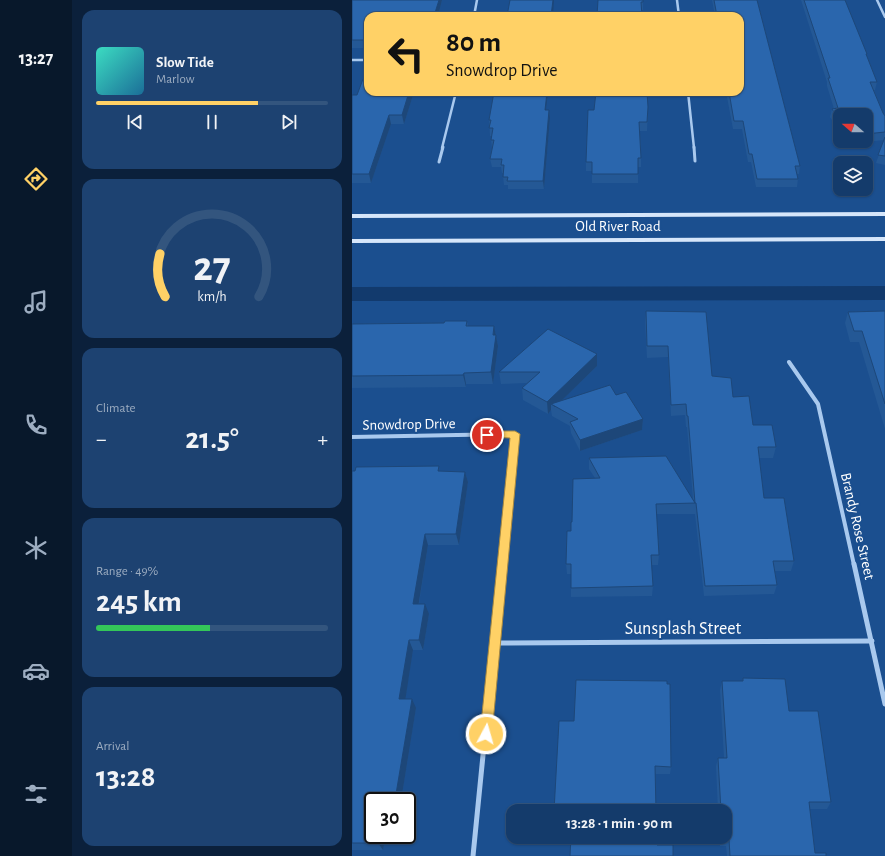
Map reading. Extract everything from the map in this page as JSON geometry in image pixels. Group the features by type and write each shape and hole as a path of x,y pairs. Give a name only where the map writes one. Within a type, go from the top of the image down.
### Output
{"main road":[{"name":"Old River Road","path":"352,216 885,214"},
{"name":"Old River Road","path":"352,240 885,238"}],"street":[{"path":"475,12 478,0"},
{"path":"677,0 678,12"},
{"path":"877,0 885,17"},
{"path":"352,60 364,60"},
{"path":"439,162 455,96"},
{"path":"688,96 695,161"},
{"name":"Brandy Rose Street","path":"789,362 818,404 885,704"},
{"name":"Snowdrop Drive","path":"352,437 515,434 495,643"},
{"name":"Sunsplash Street","path":"495,643 872,642"},
{"path":"473,856 495,643"}],"building":[{"path":"352,0 439,0 435,12 364,12 364,40 352,40"},
{"path":"510,0 553,0 552,12 508,12"},
{"path":"598,0 643,0 643,2 641,2 642,12 597,12"},
{"path":"714,0 757,0 800,166 795,166 798,179 757,179 752,154 749,154 743,121 734,121 730,96 744,96 744,12 716,12"},
{"path":"804,0 845,0 877,82 870,82 885,116 885,132 873,133 873,108 838,108 828,78 830,78"},
{"path":"363,79 364,96 408,96 402,115 389,115 369,174 352,174 352,95 357,95"},
{"path":"493,96 547,96 545,110 549,110 543,181 507,181 508,177 503,177 504,165 501,165 502,159 490,159 494,140 491,140 493,128 489,128 491,120 489,120"},
{"path":"596,96 647,96 647,122 639,122 641,158 638,158 638,174 592,174 592,162 586,162 588,110 594,110"},
{"path":"885,137 885,156 878,155"},
{"path":"646,311 706,312 712,376 731,378 733,397 749,396 753,425 772,425 776,447 758,447 764,498 784,498 794,561 773,561 777,585 705,586 696,503 656,504 659,555 651,555 653,586 571,588 571,564 566,564 567,531 571,531 572,522 573,479 600,478 589,458 666,456 695,503 686,404 671,405 668,346 647,346"},
{"path":"885,311 885,404 862,331 854,331 848,312"},
{"path":"445,321 467,321 466,326 494,326 493,335 496,335 491,372 464,373 463,375 352,376 352,324 444,323"},
{"path":"548,329 597,354 547,402 522,388 540,372 499,372"},
{"path":"610,385 616,395 626,392 643,419 580,440 570,422 578,419 551,404"},
{"path":"439,466 438,471 465,472 456,534 425,534 413,604 425,604 419,640 409,640 399,699 412,699 396,792 364,792 364,843 352,843 352,471 355,471 356,467"},
{"path":"743,678 785,679 789,711 818,711 831,802 809,802 815,853 826,853 826,856 730,856 729,844 732,844 732,804 721,804 718,758 727,758 722,681 743,681"},
{"path":"576,680 667,681 667,684 670,684 671,767 655,766 656,804 554,804 559,721 574,721"},
{"path":"571,844 673,845 673,856 570,856"}],"waterway":[{"path":"352,294 885,293"}],"route":[{"path":"486,734 515,434 487,435"}]}
